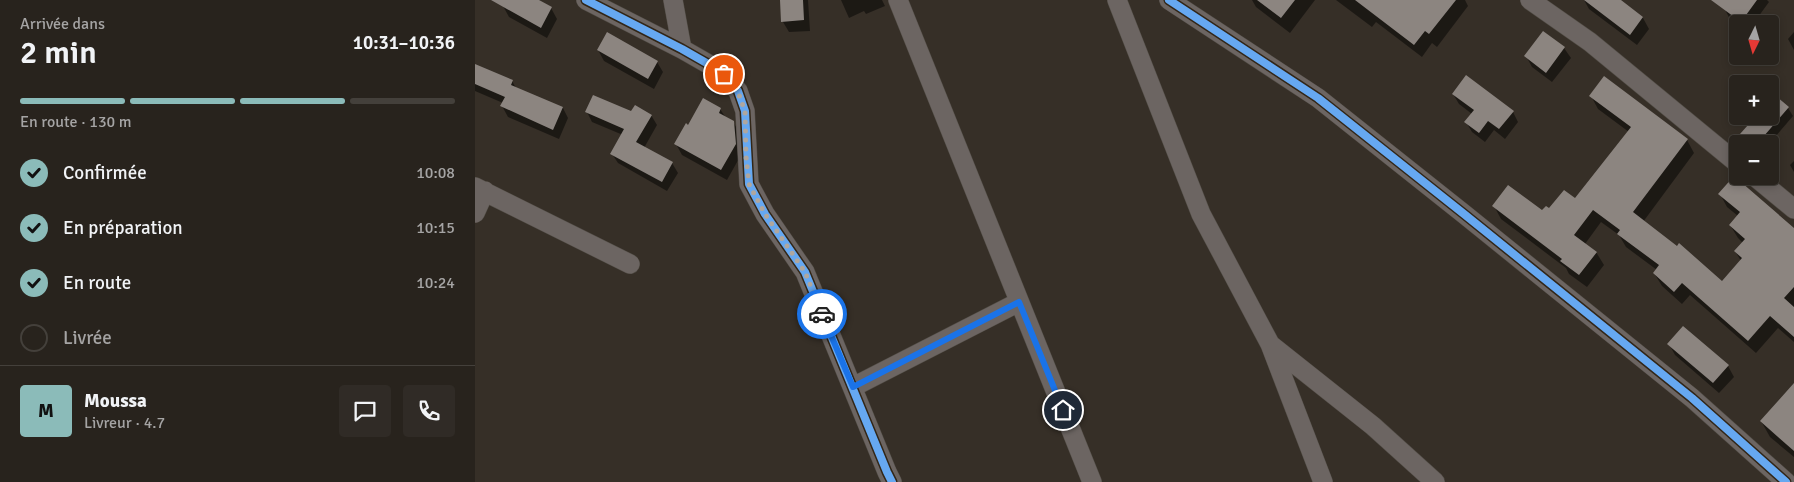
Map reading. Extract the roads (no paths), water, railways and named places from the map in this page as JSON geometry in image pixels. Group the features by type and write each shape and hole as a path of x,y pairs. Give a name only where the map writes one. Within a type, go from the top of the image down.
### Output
{"street":[{"path":"586,0 682,49 724,74 738,92 745,111 749,184 765,214 805,272 892,482"},
{"path":"673,0 682,49"},
{"path":"898,0 1092,482"},
{"path":"1117,0 1201,214 1270,344 1323,482"},
{"path":"1169,0 1318,98 1692,398 1786,482"},
{"path":"1530,0 1590,42 1729,156"},
{"path":"1765,185 1794,209"},
{"path":"475,213 480,189 631,264"},
{"path":"853,387 1019,302"},
{"path":"1270,344 1373,426 1435,482"}]}
